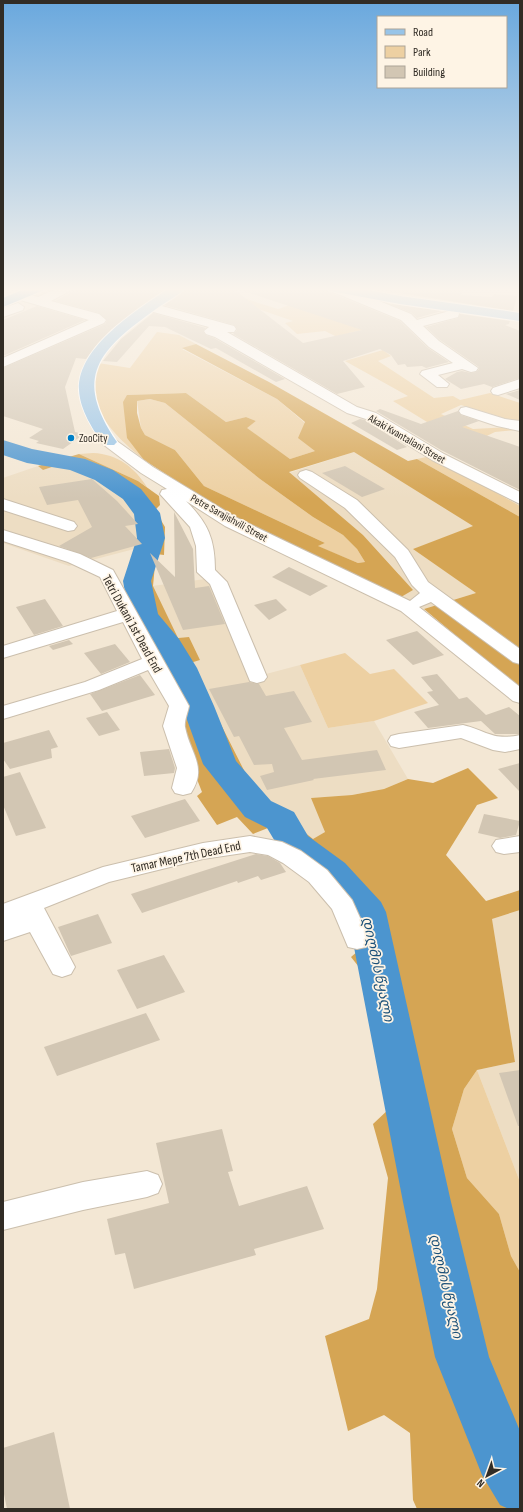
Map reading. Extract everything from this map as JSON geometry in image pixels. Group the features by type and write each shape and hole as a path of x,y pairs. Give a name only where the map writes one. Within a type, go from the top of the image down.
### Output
{"main road":[{"name":"Petre Sarajishvili Street","path":"97,358 87,375 86,388 93,417 109,442"}],"street":[{"path":"3,363 15,358"},
{"name":"Akaki Kvantaliani Street","path":"261,358 352,410 371,416 438,457 520,499"},
{"path":"442,384 427,374 468,366 455,358"},
{"path":"498,391 520,383"},
{"path":"466,411 502,423 520,426"},
{"name":"Petre Sarajishvili Street","path":"109,442 147,470 231,522 408,607 520,697"},
{"path":"147,470 162,488 196,521 204,535 207,551 206,572 218,582 257,677"},
{"path":"306,475 351,504 402,554 421,585 520,658"},
{"path":"3,504 68,526"},
{"name":"Tetri Dukani 1st Dead End","path":"3,535 74,558 107,574 179,706 174,726 188,768 187,777 183,788"},
{"path":"408,607 432,594"},
{"path":"3,652 129,614"},
{"path":"3,713 92,686 154,661"},
{"path":"399,741 462,731 493,743 505,745 520,742"},
{"name":"Tamar Mepe 7th Dead End","path":"3,914 33,912 103,875 203,851 250,844 274,848 292,857 318,876 343,906 357,940"},
{"path":"3,932 33,912 62,967"},
{"path":"3,1216 83,1196 147,1184"}],"shaded area":[{"path":"200,358 222,358 269,382 408,461 417,459 520,517 520,689 424,609 476,593 413,549 473,526 354,452 289,472 363,535 413,590 401,597 243,524 144,460 127,438 123,402 127,395 186,393 226,422 246,417 256,421 247,428 290,459 315,451 298,438 305,422 277,399","holes":["150,399 165,403 260,479 313,517 343,535 357,549 365,562 358,563 318,546 325,543 204,486 175,450 145,435 141,428 137,413 137,401"]},
{"path":"354,452 474,526 414,549 476,593 424,609 401,597 399,574 363,535 289,473"},
{"path":"79,454 138,481 159,496 160,505 155,510 165,527 164,555 156,554 153,586 178,638 189,637 200,660 190,663 256,794 313,839 325,832 311,798 352,795 384,789 408,779 433,783 468,768 498,798 477,805 446,855 486,901 520,890 520,910 492,919 515,1062 477,1070 464,1089 452,1129 467,1178 499,1214 511,1256 520,1272 520,1509 417,1509 413,1500 410,1433 384,1415 348,1431 325,1336 369,1319 377,1289 388,1178 373,1124 390,1108 366,976 351,957 365,945 329,878 280,841 268,828 253,834 237,817 217,825 197,796 202,792 123,591 130,590 130,580 144,536 140,532 143,523 112,485 89,474 64,466 55,466 43,470 38,466"},
{"path":"38,466 43,470 55,466 64,466 89,474 112,485 143,523 144,536 142,547 69,566 3,543 3,478"},
{"path":"221,577 227,583 266,674 300,665 328,728 374,721 408,779 384,789 352,795 312,798 325,832 313,840 256,794 190,662 200,660 189,637 178,638 152,586"},
{"path":"520,910 520,1182 477,1070 515,1062 492,919"}],"green space":[{"path":"138,358 198,358 277,399 305,423 315,451 290,459 246,428 256,421 246,417 226,422 186,393 127,395 144,460 109,426 102,416 94,394 93,379 98,363 130,368"},
{"path":"357,358 387,358 378,361 434,398 453,396 460,400 490,393 520,403 520,422 517,423 461,405 441,414 473,429 510,427 516,430 495,432 466,446 393,401 408,396 345,361"},
{"path":"150,399 165,403 260,479 313,517 343,535 357,549 365,562 358,563 317,546 325,543 204,486 175,450 145,435 141,428 137,401"},
{"path":"93,453 110,456 125,463 137,474 147,487 138,481 79,454"},
{"path":"431,456 520,506 520,517 417,459"},
{"path":"345,653 370,674 394,669 428,703 374,721 328,728 300,665"},
{"path":"477,1070 520,1182 520,1272 511,1256 499,1214 467,1178 452,1129 464,1089"}],"building":[{"path":"27,358 87,358 86,359 76,358 65,387 75,432 84,434 63,449 36,443 39,441 29,438 43,429 3,416 3,368"},
{"path":"106,358 121,358 117,362 103,361"},
{"path":"233,358 248,358 285,379 276,382"},
{"path":"274,358 354,358 343,361 365,387 337,394"},
{"path":"393,358 442,358 449,362 426,368 422,366 407,367 405,364 398,365"},
{"path":"465,358 520,358 520,378 492,387 484,384 461,389 445,379 457,372 476,372 479,367"},
{"path":"520,390 520,400 506,394"},
{"path":"380,409 421,424 458,411 461,415 479,421 462,427 520,447 520,490 441,450 376,411"},
{"path":"360,419 365,420 407,447 397,450 351,423"},
{"path":"345,466 385,489 362,497 322,473"},
{"path":"92,479 117,501 138,524 125,526 142,544 91,558 59,546 92,527 78,500 47,505 39,487"},
{"path":"174,512 193,549 195,588 209,586 225,624 183,630 150,553 175,577"},
{"path":"289,567 328,586 310,596 272,577"},
{"path":"45,599 63,626 34,635 16,607"},
{"path":"276,599 287,610 269,620 254,605"},
{"path":"417,631 444,655 413,665 386,640"},
{"path":"69,640 73,644 53,650 49,646"},
{"path":"115,644 130,662 101,674 84,653"},
{"path":"437,674 459,699 467,697 486,715 509,707 520,716 520,734 495,734 481,721 428,728 414,712 439,705 427,692 433,691 421,677"},
{"path":"140,675 155,695 102,711 90,694"},
{"path":"249,682 259,684 266,696 294,691 312,722 284,728 302,760 377,750 386,770 313,779 314,780 267,790 260,776 274,772 272,764 254,765 239,736 234,737 209,689"},
{"path":"107,712 120,730 99,736 86,718"},
{"path":"49,730 58,747 51,749 52,758 10,769 3,759 3,743"},
{"path":"169,749 175,768 174,773 144,776 140,752"},
{"path":"520,763 520,792 498,769"},
{"path":"20,772 46,828 16,836 3,805 3,777"},
{"path":"185,799 200,821 145,838 131,816"},
{"path":"484,814 520,821 516,835 500,838 478,833"},
{"path":"256,854 268,856 280,863 286,872 261,880 258,876 238,883 237,881 142,913 131,894"},
{"path":"98,914 112,943 71,956 58,927"},
{"path":"164,955 185,992 137,1009 117,970"},
{"path":"146,1013 160,1040 57,1076 44,1047"},
{"path":"520,1070 520,1126 518,1126 499,1073"},
{"path":"222,1129 233,1171 228,1172 239,1206 307,1186 324,1229 254,1249 256,1255 134,1289 125,1253 115,1255 107,1219 169,1203 156,1143"},
{"path":"54,1432 70,1509 7,1509 3,1489 3,1448"}],"waterway":[{"name":"დიღმის წყალი","path":"3,447 27,456 76,464 104,475 132,494 147,513 151,538 137,581 144,615 168,645 181,668 198,706 220,764 258,809 281,820 295,844 332,872 367,912 427,1202 462,1357 502,1455 520,1485"}],"place":[{"name":"ZooCity","path":"71,438"}]}
